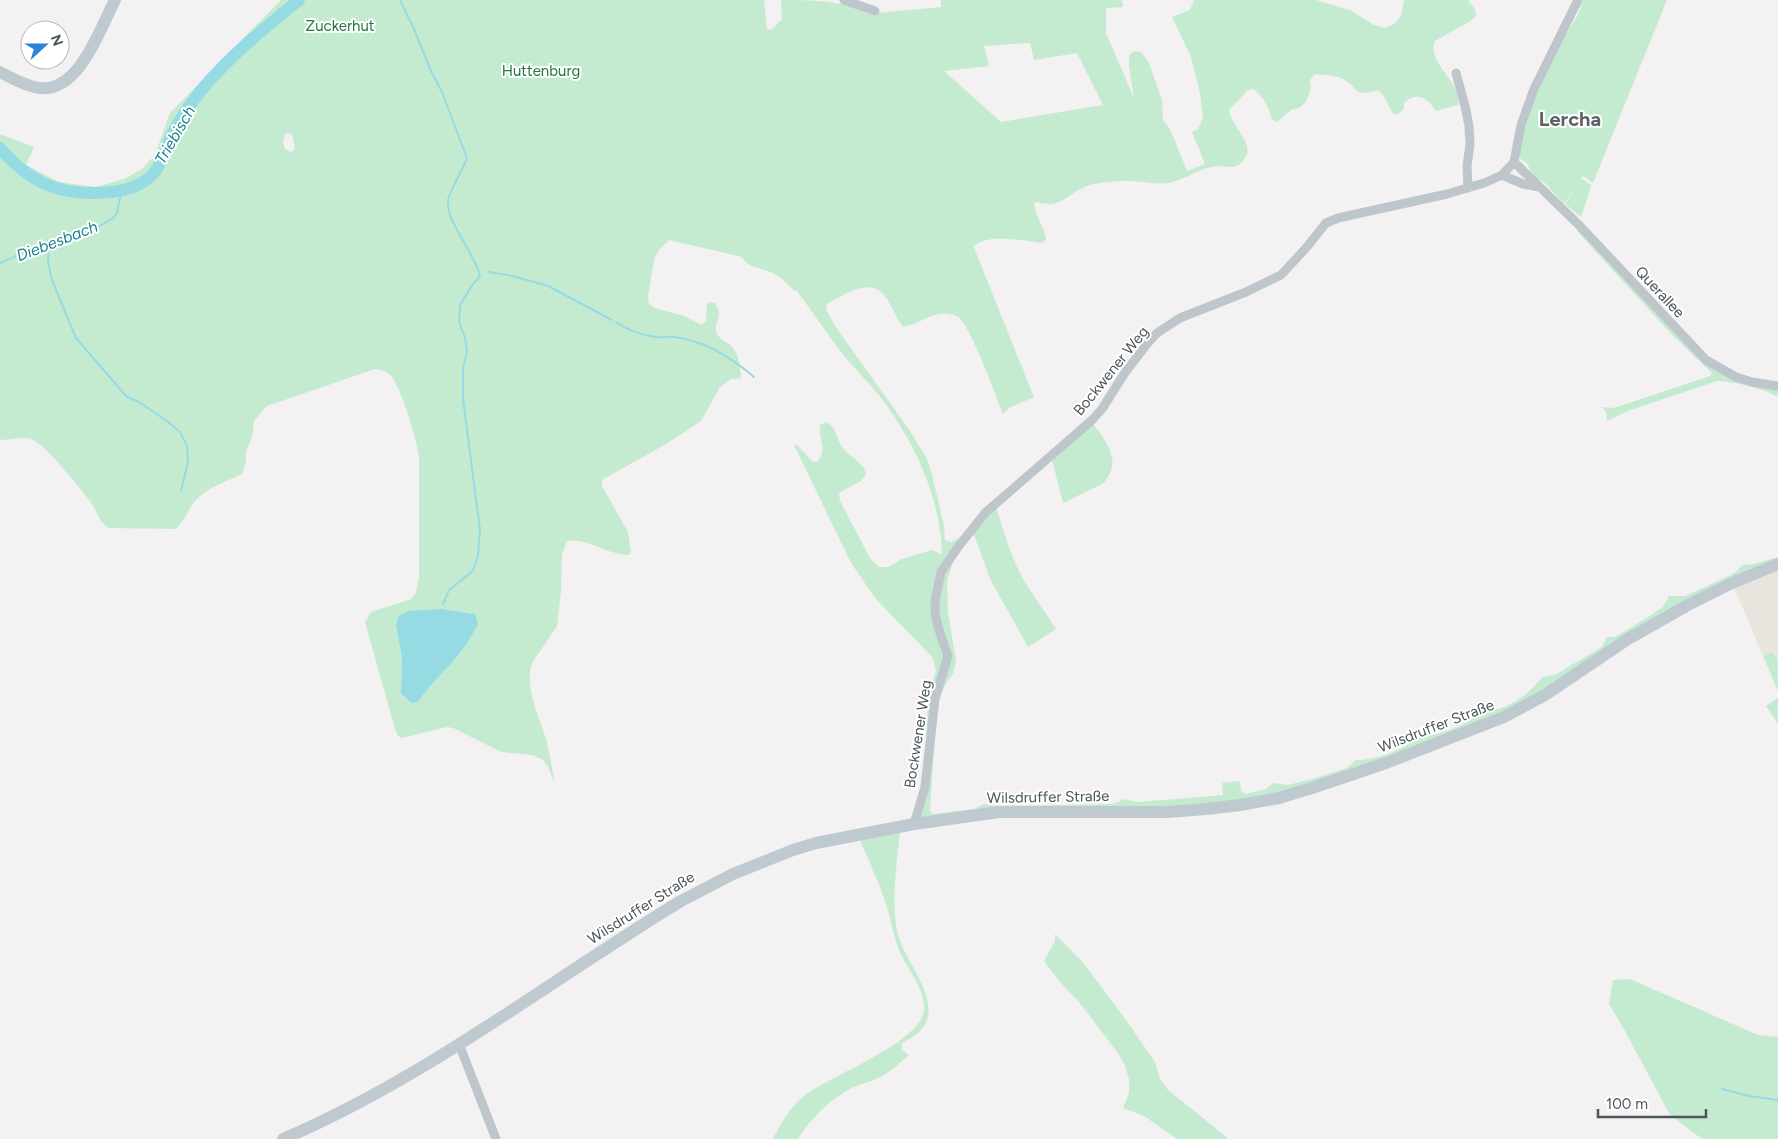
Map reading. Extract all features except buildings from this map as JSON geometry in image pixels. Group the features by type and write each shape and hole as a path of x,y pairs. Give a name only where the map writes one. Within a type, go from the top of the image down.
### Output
{"main road":[{"path":"0,72 28,85 40,88 50,88 68,80 80,66 115,0"},
{"name":"Wilsdruffer Straße","path":"283,1139 313,1126 409,1074 459,1044 658,915 708,886 786,852 816,843 914,824 999,812 1168,812 1271,800 1304,791 1386,763 1504,718 1545,695 1628,639 1681,608 1732,583 1778,564"}],"street":[{"path":"844,0 875,11"},
{"path":"1514,162 1521,125 1534,88 1578,0"},
{"path":"1456,73 1469,126 1468,188"},
{"name":"Bockwener Weg","path":"914,824 925,788 935,699 948,656 938,628 935,601 938,583 941,572 985,513 1091,421 1102,409 1124,374 1147,344 1157,334 1180,318 1246,292 1281,275 1326,223 1338,218 1381,210 1484,183 1502,175 1514,162"},
{"name":"Querallee","path":"1514,162 1580,226 1706,360 1736,377 1752,382 1778,386"},
{"path":"1502,175 1523,184 1540,187"},
{"path":"459,1044 496,1139"}],"shaded area":[{"path":"1778,564 1778,663 1773,652 1763,656 1732,583"}],"green space":[{"path":"281,0 764,0 767,30 772,29 782,19 781,0 838,3 859,9 867,14 941,7 941,0 1122,0 1123,7 1106,8 1106,33 1134,98 1129,55 1134,51 1141,52 1148,61 1162,99 1163,120 1170,129 1187,171 1205,164 1192,132 1198,129 1203,118 1200,93 1191,57 1172,17 1190,10 1194,0 1316,0 1350,10 1374,25 1385,28 1394,24 1401,16 1404,0 1468,0 1475,9 1476,15 1472,20 1435,41 1434,49 1435,57 1455,89 1458,105 1436,111 1425,99 1413,97 1404,103 1404,109 1398,114 1393,114 1383,95 1378,90 1361,92 1343,79 1315,74 1310,80 1311,88 1306,102 1299,108 1291,110 1277,122 1271,118 1265,102 1259,94 1253,89 1248,90 1229,110 1247,146 1245,158 1238,165 1234,167 1211,167 1168,183 1122,181 1089,185 1057,203 1045,204 1036,202 1034,204 1046,239 1042,243 997,239 980,242 974,246 1034,397 1009,408 1003,414 970,334 958,317 948,314 935,315 903,327 883,294 877,289 870,287 855,290 827,304 826,309 835,326 908,428 926,457 932,474 944,526 945,540 951,542 961,537 995,504 1017,567 1056,629 1028,647 990,579 975,537 972,535 953,562 947,580 948,612 956,661 953,674 945,685 939,699 930,811 933,814 974,809 984,804 995,806 1110,804 1124,799 1138,802 1223,795 1222,783 1240,781 1241,791 1245,794 1266,789 1273,783 1288,785 1312,779 1347,768 1356,760 1371,759 1389,754 1405,746 1417,736 1433,735 1452,729 1470,721 1482,711 1490,711 1507,706 1524,696 1542,677 1555,675 1602,647 1607,637 1615,637 1663,607 1669,596 1685,596 1731,575 1742,565 1754,564 1778,557 1778,564 1732,583 1545,695 1386,763 1240,805 1030,811 908,826 919,799 926,745 928,696 936,670 933,658 876,599 851,563 794,445 797,445 813,462 818,461 822,452 820,425 826,422 834,429 839,442 847,453 864,469 866,474 861,481 839,493 840,501 870,558 879,567 888,567 902,559 932,550 942,555 937,513 924,472 905,433 893,415 877,393 839,350 796,290 794,291 776,275 751,266 742,257 669,240 658,251 654,260 648,296 649,304 655,308 684,316 702,325 706,321 707,304 709,302 715,303 719,313 716,327 717,334 735,350 739,361 741,378 731,379 720,387 701,421 666,444 602,480 602,486 628,532 631,552 629,555 583,542 567,541 562,554 561,591 557,626 532,663 530,673 531,693 547,742 555,784 548,767 542,759 532,755 501,752 453,728 447,727 402,738 398,736 395,729 365,622 371,612 411,599 416,593 419,577 419,457 412,427 399,390 387,373 375,369 267,406 254,421 252,438 246,452 246,461 242,474 217,485 196,500 175,529 109,528 101,521 92,504 72,479 37,442 28,438 0,440 0,134 34,147 26,165 59,182 95,187 124,179 142,169 155,155 170,113","holes":["1030,43 1034,60 1077,53 1103,105 1001,122 944,71 989,66 984,46","285,133 292,134 295,149 291,152 285,149 283,143","441,610 472,613 453,661 424,692 418,702 406,699 401,694 402,658 396,625 408,611"]},
{"name":"Lercha","path":"1583,0 1667,0 1593,183 1583,176 1581,178 1591,187 1581,217 1565,204 1579,183 1564,204 1545,183 1533,176 1527,163 1518,157 1523,127 1552,56 1578,15"},
{"path":"1580,226 1717,367 1778,386 1778,397 1749,386 1717,381 1628,411 1607,421 1607,414 1602,407 1614,408 1710,376 1712,373 1673,336 1577,231"},
{"path":"1091,421 1107,443 1112,459 1112,468 1109,476 1102,484 1063,503 1051,456"},
{"path":"1773,652 1778,663 1778,691 1763,656"},
{"path":"1778,698 1778,724 1766,706"},
{"path":"900,831 895,881 895,919 901,943 927,997 929,1010 926,1022 918,1033 902,1043 902,1050 909,1055 894,1068 882,1076 852,1088 829,1103 798,1139 773,1139 786,1116 804,1096 892,1046 908,1034 920,1021 924,1009 921,993 901,955 878,881 860,840"},
{"path":"1055,934 1085,965 1126,1020 1155,1062 1160,1079 1168,1090 1229,1139 1177,1139 1144,1116 1123,1108 1129,1093 1129,1079 1125,1066 1118,1053 1079,1002 1044,961 1055,941"},
{"path":"1630,979 1758,1035 1778,1037 1778,1139 1702,1139 1670,1115 1609,1004 1613,980"}],"water":[{"path":"441,609 475,614 478,624 458,656 418,702 412,703 401,694 402,658 396,625 399,616 408,611"}],"waterway":[{"name":"Triebisch","path":"0,148 30,176 52,187 96,193 112,192 139,184 150,177 158,168 172,134 204,87 238,52 299,0"},
{"path":"400,0 442,92 467,158 448,201 451,218 473,258 480,276 460,305 459,322 465,338 467,352 463,368 463,399 480,530 478,555 473,571 449,590 443,604"},
{"name":"Diebesbach","path":"0,263 49,242 61,239 66,240 93,230 113,218 117,213 122,189"},
{"path":"49,242 48,262 52,280 76,338 126,396 139,402 180,432 187,446 188,462 181,491"},
{"path":"489,272 513,276 548,286 612,320"},
{"path":"616,322 630,330 645,335 675,337 697,342 718,351 754,377"},
{"path":"1722,1089 1749,1096 1778,1100"}],"district":[{"name":"Lercha","path":"1570,119"}],"park label":[{"name":"Zuckerhut","path":"340,26"},
{"name":"Huttenburg","path":"541,71"}]}
